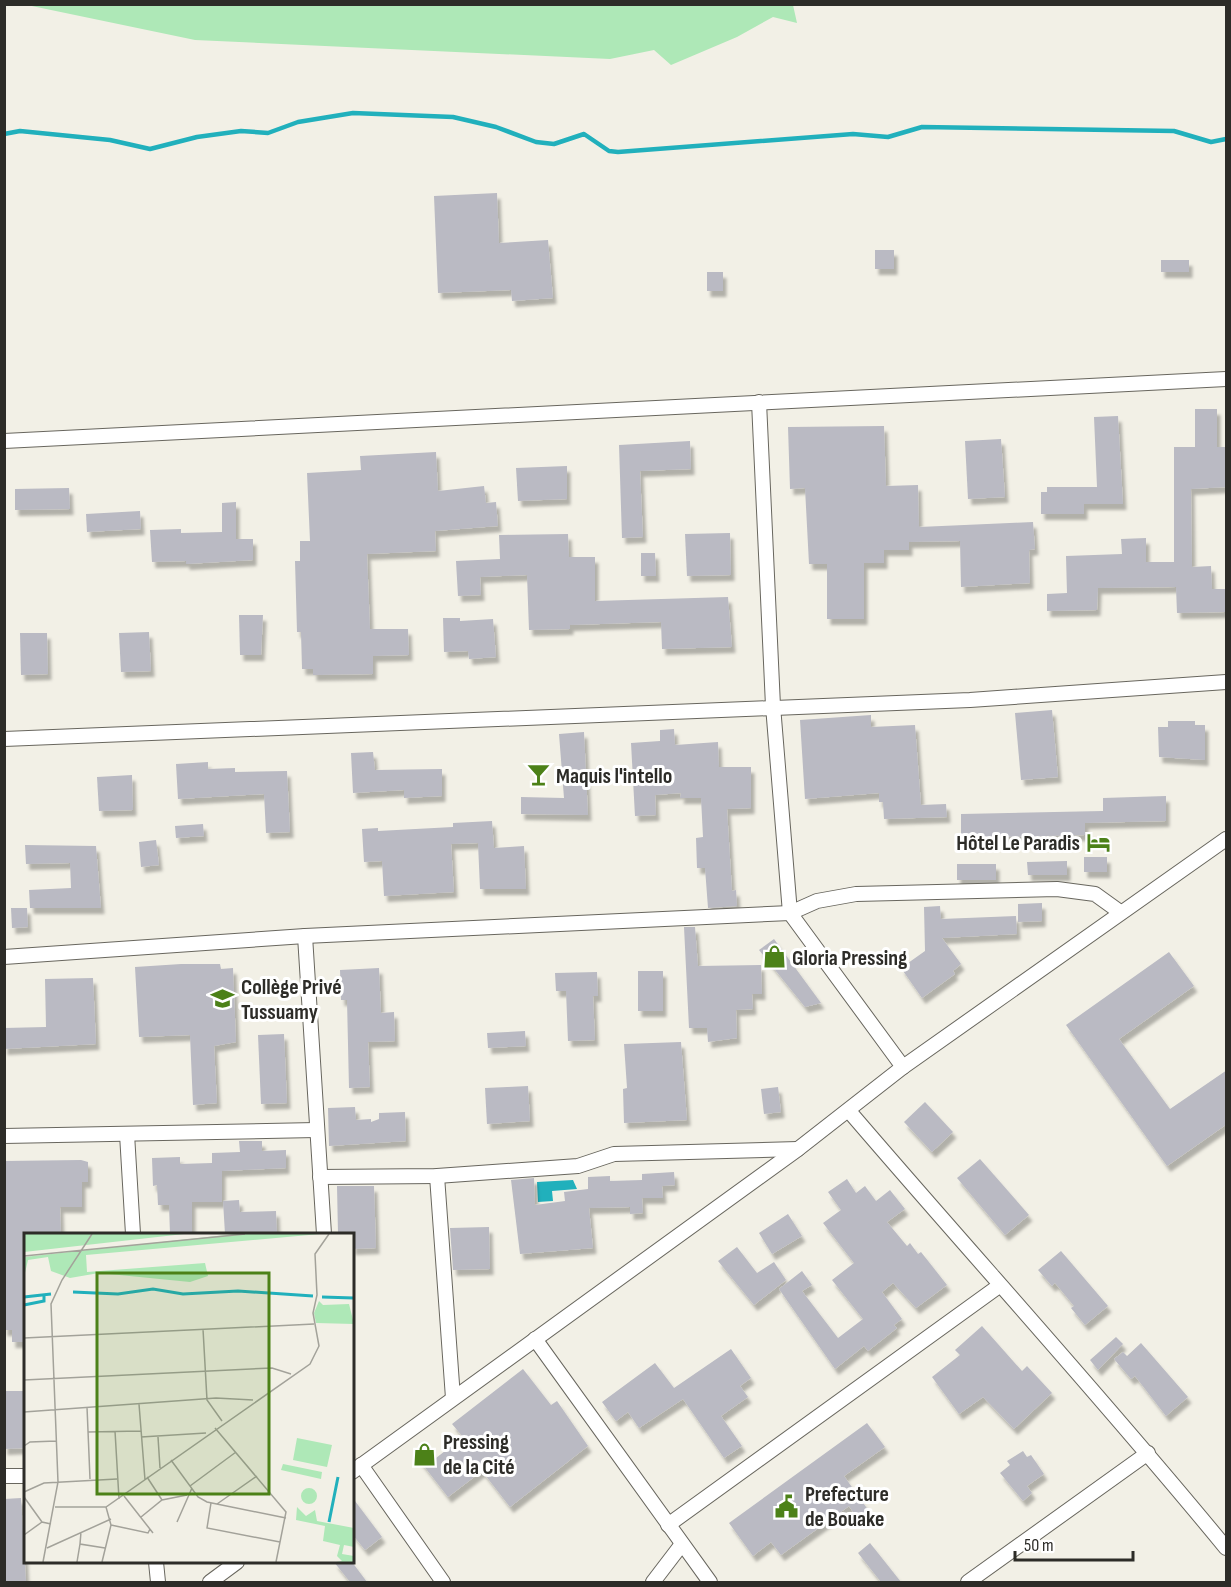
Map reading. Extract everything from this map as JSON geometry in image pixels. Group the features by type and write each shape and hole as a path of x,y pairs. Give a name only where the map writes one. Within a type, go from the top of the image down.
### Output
{"street":[{"path":"4,441 1227,379"},
{"path":"759,402 773,706 790,913 903,1067"},
{"path":"4,739 773,706 970,700 1227,682"},
{"path":"443,1582 357,1469 798,1149 903,1067 1120,912 1227,839"},
{"path":"4,957 305,936 790,913 816,901 856,894 1057,889 1095,894 1120,912"},
{"path":"305,936 324,1233"},
{"path":"849,1111 999,1286 1148,1453 1227,1548"},
{"path":"4,1136 316,1130"},
{"path":"127,1134 133,1233"},
{"path":"320,1177 437,1176 578,1166 614,1154 798,1149"},
{"path":"437,1176 453,1398"},
{"path":"668,1525 999,1286"},
{"path":"535,1339 710,1582"},
{"path":"968,1582 1148,1453"},
{"path":"4,1476 24,1476"},
{"path":"653,1582 682,1544"},
{"path":"156,1563 158,1582"},
{"path":"210,1582 236,1563"}],"green space":[{"path":"27,5 793,5 797,23 773,17 737,37 671,65 654,50 610,59 195,40"}],"water":[{"path":"573,1180 577,1189 552,1191 553,1201 538,1202 537,1182"}],"building":[{"path":"497,193 499,243 548,240 553,298 512,301 511,290 438,293 434,196"},
{"path":"875,250 894,250 894,269 875,269"},
{"path":"1161,260 1189,260 1189,272 1161,272"},
{"path":"707,272 723,272 723,291 707,291"},
{"path":"1195,409 1217,409 1217,447 1227,447 1227,487 1191,489 1192,567 1211,566 1212,589 1225,589 1225,612 1177,613 1176,587 1098,588 1097,610 1047,611 1047,594 1067,593 1066,556 1122,554 1121,539 1146,538 1146,562 1174,562 1174,447 1195,447"},
{"path":"1118,416 1123,504 1084,504 1084,514 1041,514 1041,492 1047,492 1047,487 1097,487 1094,417"},
{"path":"884,426 886,486 918,485 919,527 1033,522 1035,549 1029,550 1030,583 961,587 960,541 909,542 909,550 884,550 884,563 864,563 864,619 827,619 827,564 809,564 805,488 790,489 788,427"},
{"path":"1001,439 1005,497 968,499 965,441"},
{"path":"690,441 691,469 640,471 643,537 622,538 619,445"},
{"path":"436,452 438,491 484,486 486,503 496,502 498,526 435,531 436,551 367,554 370,629 408,629 409,655 373,656 373,674 313,675 313,669 302,669 301,632 297,632 295,561 300,561 300,541 310,541 307,473 361,470 360,456"},
{"path":"567,466 567,499 518,501 516,468"},
{"path":"69,488 70,509 15,510 15,489"},
{"path":"236,502 236,539 253,539 253,560 186,564 186,561 152,562 150,530 181,529 181,533 222,532 222,503"},
{"path":"140,511 141,529 87,532 86,514"},
{"path":"730,533 731,575 687,576 685,534"},
{"path":"568,534 569,557 595,557 595,601 728,597 732,647 662,649 661,622 570,625 570,629 529,630 527,575 480,577 481,595 458,596 456,561 500,559 499,535"},
{"path":"641,553 655,553 656,576 641,576"},
{"path":"239,615 263,615 261,655 240,655"},
{"path":"443,618 460,618 460,621 493,619 496,657 469,659 468,651 444,652"},
{"path":"149,632 151,671 121,672 119,633"},
{"path":"20,633 47,633 48,674 21,675"},
{"path":"1052,710 1058,777 1021,780 1015,713"},
{"path":"871,715 871,727 915,725 921,805 946,804 947,817 884,819 883,802 879,802 879,793 805,799 800,720"},
{"path":"1168,721 1195,721 1195,725 1205,725 1205,760 1159,757 1158,727 1168,727"},
{"path":"674,729 675,745 718,742 719,767 751,767 751,808 727,809 732,891 736,890 737,906 708,908 705,868 697,868 696,838 703,837 701,798 680,798 681,793 655,795 656,815 635,816 631,743 660,741 660,730"},
{"path":"584,732 588,815 521,814 521,797 564,798 559,734"},
{"path":"373,752 375,770 442,769 442,796 404,798 404,790 353,793 351,753"},
{"path":"208,762 208,769 235,768 235,772 287,771 290,832 266,833 264,794 178,799 176,764"},
{"path":"132,775 133,810 99,811 97,777"},
{"path":"1166,796 1166,821 1085,823 1085,835 961,838 961,814 1103,811 1103,798"},
{"path":"492,821 494,848 524,846 526,889 480,889 478,843 451,844 454,892 384,896 382,861 364,862 362,829 378,828 378,831 453,827 453,823"},
{"path":"203,824 204,836 176,838 175,826"},
{"path":"156,840 159,865 141,867 139,842"},
{"path":"25,845 96,846 101,908 30,908 29,890 71,888 70,863 26,864"},
{"path":"1084,857 1107,857 1107,872 1084,872"},
{"path":"1067,861 1067,875 1028,875 1027,862"},
{"path":"957,864 996,864 996,880 957,880"},
{"path":"1042,903 1042,921 1018,922 1018,904"},
{"path":"940,906 941,919 1016,916 1017,934 942,938 961,964 953,971 955,974 922,998 901,968 925,951 924,907"},
{"path":"11,908 27,908 28,927 12,928"},
{"path":"684,927 695,927 698,966 761,965 762,994 752,994 753,1009 736,1010 737,1038 708,1042 707,1028 689,1028"},
{"path":"774,939 821,1003 805,1007 759,950"},
{"path":"1169,952 1194,986 1119,1039 1170,1109 1227,1070 1227,1124 1167,1166 1066,1025"},
{"path":"220,964 221,969 233,968 236,1042 214,1046 217,1103 193,1105 190,1035 139,1037 135,967"},
{"path":"379,968 381,1013 394,1012 395,1041 368,1042 370,1087 349,1088 347,1000 341,1000 340,970"},
{"path":"638,971 663,971 663,1011 638,1011"},
{"path":"597,972 598,996 593,996 595,1040 568,1041 566,991 556,991 555,973"},
{"path":"93,978 96,1044 4,1049 4,1028 46,1027 45,979"},
{"path":"525,1031 526,1046 488,1048 487,1033"},
{"path":"284,1034 287,1103 261,1104 258,1035"},
{"path":"681,1042 687,1120 624,1123 623,1089 627,1088 624,1044"},
{"path":"528,1086 530,1121 487,1124 485,1088"},
{"path":"778,1087 781,1112 764,1114 761,1089"},
{"path":"925,1102 953,1132 932,1152 904,1122"},
{"path":"355,1107 356,1120 371,1119 371,1122 379,1119 379,1113 405,1112 406,1141 329,1146 328,1108"},
{"path":"239,1141 262,1141 262,1151 286,1150 286,1168 222,1171 222,1202 192,1202 192,1233 170,1233 169,1205 158,1205 157,1185 153,1186 152,1158 180,1157 180,1164 212,1163 212,1153 240,1152"},
{"path":"980,1159 1029,1215 1005,1235 957,1178"},
{"path":"81,1160 88,1162 88,1182 82,1182 82,1207 60,1207 61,1233 24,1233 24,1342 12,1342 12,1330 4,1330 4,1161"},
{"path":"674,1172 675,1185 662,1186 663,1198 642,1198 643,1213 630,1214 630,1207 589,1208 593,1248 520,1254 511,1180 534,1178 535,1205 565,1201 564,1192 588,1189 588,1177 610,1176 610,1181 642,1180 642,1174"},
{"path":"847,1179 856,1193 865,1186 876,1201 890,1190 905,1209 887,1222 907,1246 910,1243 918,1254 921,1252 947,1285 916,1308 893,1283 882,1292 902,1319 894,1325 897,1328 868,1351 864,1346 835,1369 779,1289 802,1271 812,1285 802,1291 838,1338 863,1319 832,1280 854,1263 823,1223 841,1210 828,1192"},
{"path":"337,1186 374,1186 376,1248 354,1249 354,1233 338,1233"},
{"path":"239,1200 240,1212 276,1211 277,1233 225,1233 223,1201"},
{"path":"788,1214 802,1236 772,1254 759,1233"},
{"path":"489,1227 490,1269 453,1270 450,1228"},
{"path":"737,1247 757,1273 774,1262 786,1280 754,1305 718,1261"},
{"path":"1061,1251 1108,1306 1085,1325 1071,1308 1074,1306 1055,1283 1052,1286 1038,1270"},
{"path":"982,1326 1022,1371 1027,1366 1052,1393 1014,1429 983,1397 959,1414 932,1377 960,1355 955,1350"},
{"path":"1116,1337 1123,1344 1098,1370 1090,1360"},
{"path":"1141,1343 1188,1397 1166,1416 1135,1376 1131,1379 1114,1359 1123,1352 1127,1356"},
{"path":"731,1349 751,1378 740,1386 748,1397 721,1416 742,1446 724,1458 683,1399 639,1428 628,1412 616,1421 602,1402 655,1363 674,1388"},
{"path":"523,1369 551,1405 557,1401 588,1446 510,1507 482,1471 448,1497 416,1456 429,1447 436,1458 463,1437 452,1424"},
{"path":"4,1391 24,1391 24,1448 4,1449"},
{"path":"867,1423 885,1447 844,1476 871,1514 860,1522 849,1506 781,1555 771,1542 753,1556 729,1523"},
{"path":"1023,1451 1027,1457 1031,1455 1044,1474 1027,1486 1032,1493 1023,1501 1000,1473 1010,1465 1007,1461"},
{"path":"21,1498 26,1582 4,1582 4,1499"},
{"path":"354,1500 382,1537 365,1550 354,1536"},
{"path":"870,1543 901,1582 881,1582 858,1553"},
{"path":"335,1563 353,1563 367,1582 350,1582"}],"waterway":[{"path":"4,134 20,131 110,140 150,149 197,137 241,131 268,133 298,122 353,113 453,117 496,127 536,142 554,144 584,134 609,151 618,152 853,134 888,137 922,127 1174,131 1211,142 1226,139"}],"place":[{"name":"Maquis l'intello","path":"538,775"},
{"name":"Hôtel Le Paradis","path":"1098,842"},
{"name":"Gloria Pressing","path":"774,957"},
{"name":"Collège Privé Tussuamy","path":"223,999"},
{"name":"Pressing de la Cité","path":"425,1454"},
{"name":"Prefecture de Bouake","path":"787,1506"}]}
